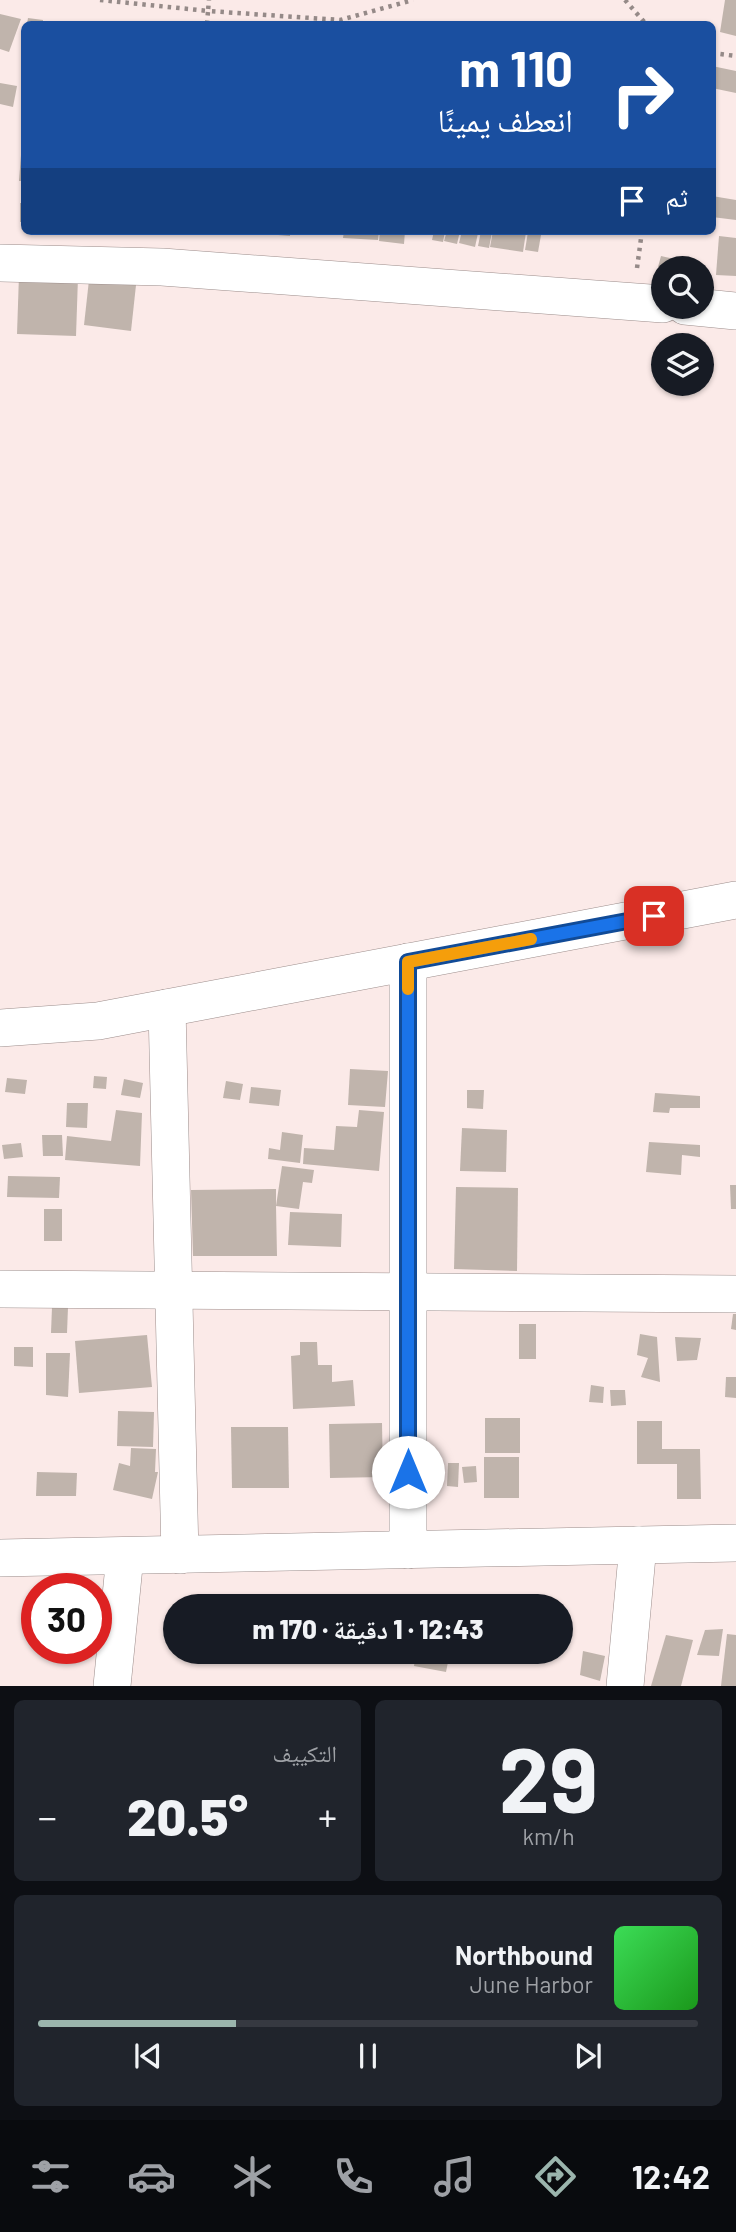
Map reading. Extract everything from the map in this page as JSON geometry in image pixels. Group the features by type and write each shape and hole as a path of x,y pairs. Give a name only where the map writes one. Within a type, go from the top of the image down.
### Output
{"street":[{"path":"0,263 162,267 651,303"},
{"path":"714,309 736,311"},
{"path":"0,1028 98,1021 736,900"},
{"path":"408,962 408,1550"},
{"path":"167,1008 180,1555"},
{"path":"0,1289 736,1294"},
{"path":"0,1558 736,1543"},
{"path":"625,1686 638,1545"},
{"path":"112,1686 125,1556"}],"path":[{"path":"100,0 340,20 412,0"},
{"path":"207,21 209,0"},
{"path":"625,0 643,21"},
{"path":"716,54 736,56"}],"building":[{"path":"725,0 736,0 736,36 720,32"},
{"path":"0,14 21,19 9,52 0,49"},
{"path":"28,18 43,20 43,21 28,21"},
{"path":"716,67 736,71 736,93 716,89"},
{"path":"0,83 17,86 13,107 0,104"},
{"path":"716,197 736,200 736,220 716,218"},
{"path":"343,235 379,235 378,240 343,238"},
{"path":"380,235 405,235 404,244 379,241"},
{"path":"433,235 444,235 443,242 432,240"},
{"path":"446,235 459,235 457,244 444,241"},
{"path":"461,235 478,235 475,247 459,243"},
{"path":"480,235 491,235 489,248 478,246"},
{"path":"492,235 526,235 523,252 490,247"},
{"path":"528,235 541,235 538,252 525,250"},
{"path":"719,236 736,238 736,276 716,275"},
{"path":"19,275 78,277 76,336 17,334"},
{"path":"89,280 136,285 131,331 84,325"},
{"path":"350,1069 388,1071 385,1107 348,1105"},
{"path":"94,1076 107,1077 106,1089 93,1088"},
{"path":"7,1078 27,1080 25,1094 5,1092"},
{"path":"124,1079 143,1083 140,1098 121,1095"},
{"path":"226,1081 243,1084 240,1100 223,1098"},
{"path":"251,1087 281,1090 279,1106 249,1103"},
{"path":"467,1090 484,1090 483,1109 467,1108"},
{"path":"655,1093 700,1096 700,1108 670,1108 669,1113 653,1112"},
{"path":"67,1103 88,1103 87,1128 66,1127"},
{"path":"116,1110 142,1113 140,1166 65,1160 67,1136 111,1141"},
{"path":"359,1110 384,1112 379,1171 303,1164 304,1148 334,1150 336,1126 357,1127"},
{"path":"462,1128 507,1130 506,1172 460,1171"},
{"path":"282,1132 303,1135 300,1163 268,1159 269,1148 280,1150"},
{"path":"42,1135 62,1135 63,1156 43,1156"},
{"path":"649,1142 700,1145 700,1157 682,1155 681,1175 646,1172"},
{"path":"21,1143 23,1157 4,1159 2,1145"},
{"path":"282,1166 314,1170 312,1183 303,1182 299,1209 276,1206"},
{"path":"8,1176 60,1177 59,1198 7,1197"},
{"path":"730,1185 736,1185 736,1209 731,1209"},
{"path":"456,1187 518,1188 517,1271 454,1269"},
{"path":"276,1189 277,1256 193,1256 191,1190"},
{"path":"44,1209 62,1209 62,1241 44,1241"},
{"path":"290,1212 342,1214 341,1247 288,1245"},
{"path":"52,1307 68,1307 67,1333 51,1333"},
{"path":"733,1314 736,1314 736,1330 731,1329"},
{"path":"519,1324 536,1324 536,1359 519,1359"},
{"path":"640,1334 657,1337 660,1382 641,1377 648,1358 637,1355"},
{"path":"147,1335 152,1387 79,1393 75,1341"},
{"path":"675,1337 701,1338 697,1360 677,1361"},
{"path":"300,1342 317,1342 318,1365 332,1365 332,1382 353,1380 355,1406 293,1409 291,1356 300,1355"},
{"path":"14,1347 33,1347 33,1367 14,1366"},
{"path":"46,1353 70,1353 68,1397 46,1395"},
{"path":"726,1377 736,1377 736,1398 725,1397"},
{"path":"591,1385 604,1387 603,1403 589,1402"},
{"path":"610,1390 625,1390 626,1405 611,1406"},
{"path":"118,1411 154,1412 153,1447 117,1446"},
{"path":"485,1418 520,1418 520,1453 485,1453"},
{"path":"637,1421 662,1421 662,1449 700,1449 701,1499 677,1499 677,1464 637,1464"},
{"path":"382,1423 383,1477 330,1478 329,1424"},
{"path":"231,1427 288,1427 289,1488 232,1488"},
{"path":"131,1448 156,1449 155,1472 158,1472 152,1499 113,1490 119,1463 130,1466"},
{"path":"484,1457 519,1457 519,1498 484,1498"},
{"path":"448,1463 459,1463 458,1487 447,1486"},
{"path":"476,1466 477,1482 464,1483 462,1467"},
{"path":"37,1472 77,1473 76,1496 36,1496"},
{"path":"723,1629 719,1656 697,1655 705,1630"},
{"path":"727,1634 736,1635 736,1686 721,1686"},
{"path":"666,1635 693,1640 681,1686 651,1686"},
{"path":"583,1651 605,1656 600,1681 580,1675"},
{"path":"414,1664 448,1664 446,1672"}],"slow traffic":[{"path":"408,989 408,962 531,939"}],"route":[{"path":"408,1472 408,962 654,916"}]}
